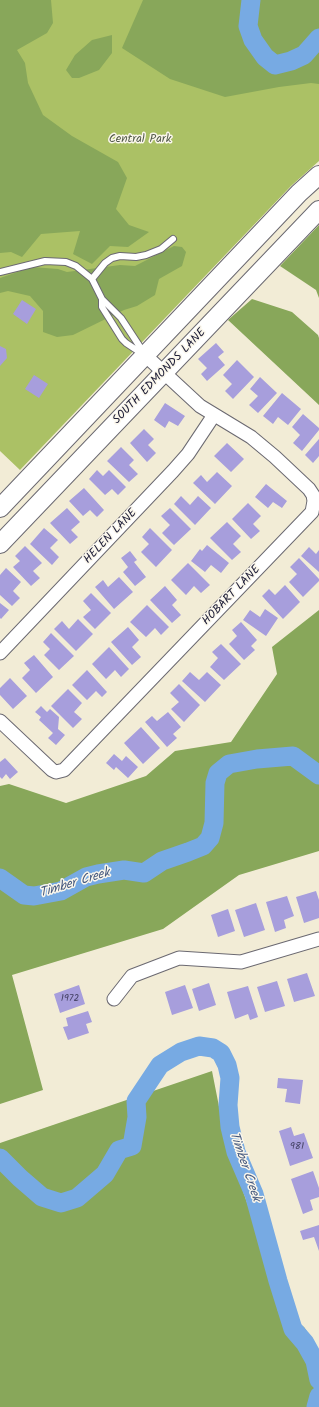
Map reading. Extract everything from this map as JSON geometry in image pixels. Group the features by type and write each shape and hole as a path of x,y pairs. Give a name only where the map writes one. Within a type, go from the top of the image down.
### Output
{"main road":[{"name":"SOUTH EDMONDS LANE","path":"0,508 146,356 299,193 319,175"},
{"name":"SOUTH EDMONDS LANE","path":"0,544 319,210"}],"street":[{"path":"146,356 164,373"},
{"name":"HOBART LANE","path":"0,721 52,770 56,772 64,770 312,512 314,501 309,489 263,446 200,406 164,373"},
{"name":"HELEN LANE","path":"0,653 173,471 188,454 214,415"},
{"path":"114,999 132,976 179,958 241,962 319,939"}],"lane":[{"path":"92,279 105,263 112,258 120,256 136,257 146,255 161,249 173,239"},
{"path":"0,272 39,261 66,262 76,266 92,279 102,299 121,318 146,356"},
{"path":"102,299 102,307 122,339 146,356"}],"green space":[{"name":"Central Park","path":"0,0 243,0 319,49 319,161 291,186 20,470 0,451"},
{"path":"0,0 51,0 53,23 47,33 17,50 25,63 28,83 43,115 72,136 118,162 127,178 116,209 129,225 149,232 128,247 110,246 92,264 73,254 80,231 41,234 22,257 11,252 0,253"},
{"path":"143,0 319,0 319,84 311,83 279,87 225,97 170,79 122,48"},
{"path":"112,35 112,53 99,70 79,78 72,78 66,70 75,55 92,40"},
{"path":"319,225 319,298 316,290 280,266"},
{"path":"174,246 182,247 186,252 182,266 159,279 155,295 137,306 124,310 73,335 57,337 43,332 43,311 30,296 8,291 0,293 0,278 32,267 58,269 67,272 120,265 135,266"},
{"path":"252,299 292,312 318,335 319,405 228,320"},
{"path":"319,610 319,851 239,875 163,929 12,975 43,1090 0,1104 0,786 9,784 66,803 146,776 175,751 231,742 277,674 272,647"},
{"path":"212,1071 226,1142 253,1220 278,1311 304,1327 319,1351 319,1407 0,1407 0,1143"}],"building":[{"path":"22,300 36,309 27,324 13,314"},
{"path":"216,343 224,352 218,357 225,365 207,381 201,374 207,368 198,359"},
{"path":"0,346 6,349 7,358 0,366"},
{"path":"237,360 254,377 233,399 225,391 232,384 223,375"},
{"path":"34,375 48,384 39,398 25,389"},
{"path":"260,377 277,393 258,413 249,405 258,396 250,389"},
{"path":"282,393 301,409 288,425 278,417 273,424 263,416"},
{"path":"165,403 185,416 178,426 169,421 165,428 154,420"},
{"path":"303,414 319,428 319,430 302,451 293,443 300,435 292,427"},
{"path":"144,429 154,439 148,445 156,453 147,462 130,443"},
{"path":"319,439 319,456 313,463 305,455"},
{"path":"227,443 244,459 231,472 214,456"},
{"path":"121,447 134,460 129,465 138,474 129,482 107,461"},
{"path":"97,470 103,476 109,470 126,487 118,495 112,489 105,495 89,479"},
{"path":"217,472 232,486 215,504 193,483 201,475 207,482"},
{"path":"266,484 287,501 282,508 273,502 268,508 255,497"},
{"path":"84,488 104,510 97,517 90,510 83,516 69,501"},
{"path":"181,496 190,505 198,496 211,508 195,525 174,504"},
{"path":"248,503 261,516 253,524 260,531 251,539 232,519"},
{"path":"67,508 80,522 71,530 78,537 70,544 50,523"},
{"path":"170,508 191,529 174,545 162,533 170,525 161,516"},
{"path":"227,522 241,536 233,544 241,552 232,560 210,538"},
{"path":"44,528 58,540 50,548 59,557 52,565 30,544"},
{"path":"150,528 172,550 156,567 141,552 149,544 142,537"},
{"path":"207,545 229,563 221,573 211,565 205,572 191,561 200,549 202,551"},
{"path":"25,546 42,563 33,571 40,578 31,586 13,567 20,561 15,556"},
{"path":"309,547 316,554 319,550 319,572 301,556"},
{"path":"130,551 137,560 134,562 146,577 135,586 123,572 128,567 121,558"},
{"path":"299,558 319,579 319,581 303,597 289,582 297,574 290,567"},
{"path":"188,563 210,585 201,593 194,586 186,595 171,580"},
{"path":"6,568 21,582 13,591 20,598 12,606 0,595 0,575"},
{"path":"119,577 133,592 114,609 95,587 103,580 108,587"},
{"path":"285,585 300,602 283,619 262,596 269,589 275,595"},
{"path":"165,586 177,600 172,605 181,615 172,623 150,600"},
{"path":"91,593 111,613 95,629 83,617 91,610 83,601"},
{"path":"0,603 9,610 1,619 0,618"},
{"path":"147,605 169,627 161,635 155,628 146,637 130,622"},
{"path":"265,609 278,618 266,636 243,620 250,610 260,617"},
{"path":"78,619 93,634 76,651 54,629 62,621 69,629"},
{"path":"241,622 257,640 251,646 255,650 244,660 229,644 237,636 232,630"},
{"path":"128,627 139,640 132,647 141,657 132,665 111,642"},
{"path":"51,633 74,656 59,670 44,655 50,649 43,642"},
{"path":"221,644 241,664 224,680 210,667 218,658 212,652"},
{"path":"109,647 129,669 121,677 115,670 106,679 92,664"},
{"path":"34,655 53,677 36,693 22,678 30,670 24,663"},
{"path":"87,670 107,692 102,697 96,691 87,700 72,685"},
{"path":"190,672 199,680 207,672 221,685 205,702 182,681"},
{"path":"10,678 27,696 13,709 0,695 0,688"},
{"path":"179,684 200,705 184,722 171,709 179,702 170,693"},
{"path":"68,689 82,703 74,712 82,719 73,728 51,706"},
{"path":"41,706 47,712 50,709 59,717 58,729 65,735 56,745 48,738 53,733 39,720 41,717 35,712"},
{"path":"168,712 181,727 173,734 177,738 167,747 145,722 152,716 157,721"},
{"path":"141,727 160,748 143,764 124,743"},
{"path":"114,754 122,761 126,756 138,767 128,778 116,767 114,770 106,763"},
{"path":"5,758 18,772 10,779 6,774 2,779 0,777 0,762"},
{"path":"316,891 319,900 319,918 304,923 296,897"},
{"path":"287,896 294,916 284,920 286,928 275,932 266,902"},
{"path":"256,903 265,930 244,937 235,910"},
{"path":"228,909 235,931 218,937 211,915"},
{"path":"307,973 315,996 294,1002 287,979"},
{"path":"277,981 285,1006 265,1012 257,987"},
{"path":"209,983 216,1005 199,1011 192,989"},
{"path":"79,985 85,1004 60,1013 54,994"},
{"path":"185,985 193,1008 172,1015 165,992"},
{"path":"248,986 258,1017 250,1020 248,1014 235,1019 227,992"},
{"path":"88,1011 92,1022 86,1024 89,1033 68,1040 63,1027 68,1026 66,1018"},
{"path":"278,1078 303,1080 300,1104 285,1102 287,1089 277,1088"},
{"path":"291,1127 294,1136 304,1133 313,1158 290,1166 279,1131"},
{"path":"313,1171 319,1188 319,1197 310,1200 313,1210 303,1214 291,1179"},
{"path":"319,1225 319,1251 314,1237 303,1240 300,1231"}],"waterway":[{"name":"Timber Creek","path":"251,0 248,26 253,40 265,57 275,65 291,61 304,55 319,38"},
{"name":"Timber Creek","path":"0,878 24,895 34,896 61,891 86,877 98,874 124,870 144,873 162,861 203,846 210,838 214,823 215,783 218,773 229,764 257,759 293,756 319,775"},
{"name":"Timber Creek","path":"0,1158 42,1197 61,1203 77,1198 105,1174 119,1150 132,1146 137,1117 136,1101 160,1065 181,1052 199,1046 213,1048 221,1053 227,1065 230,1078 228,1105 230,1127 236,1152 254,1194 293,1329 305,1343 315,1361 319,1380"},
{"name":"Timber Creek","path":"316,1407 319,1396"}]}
